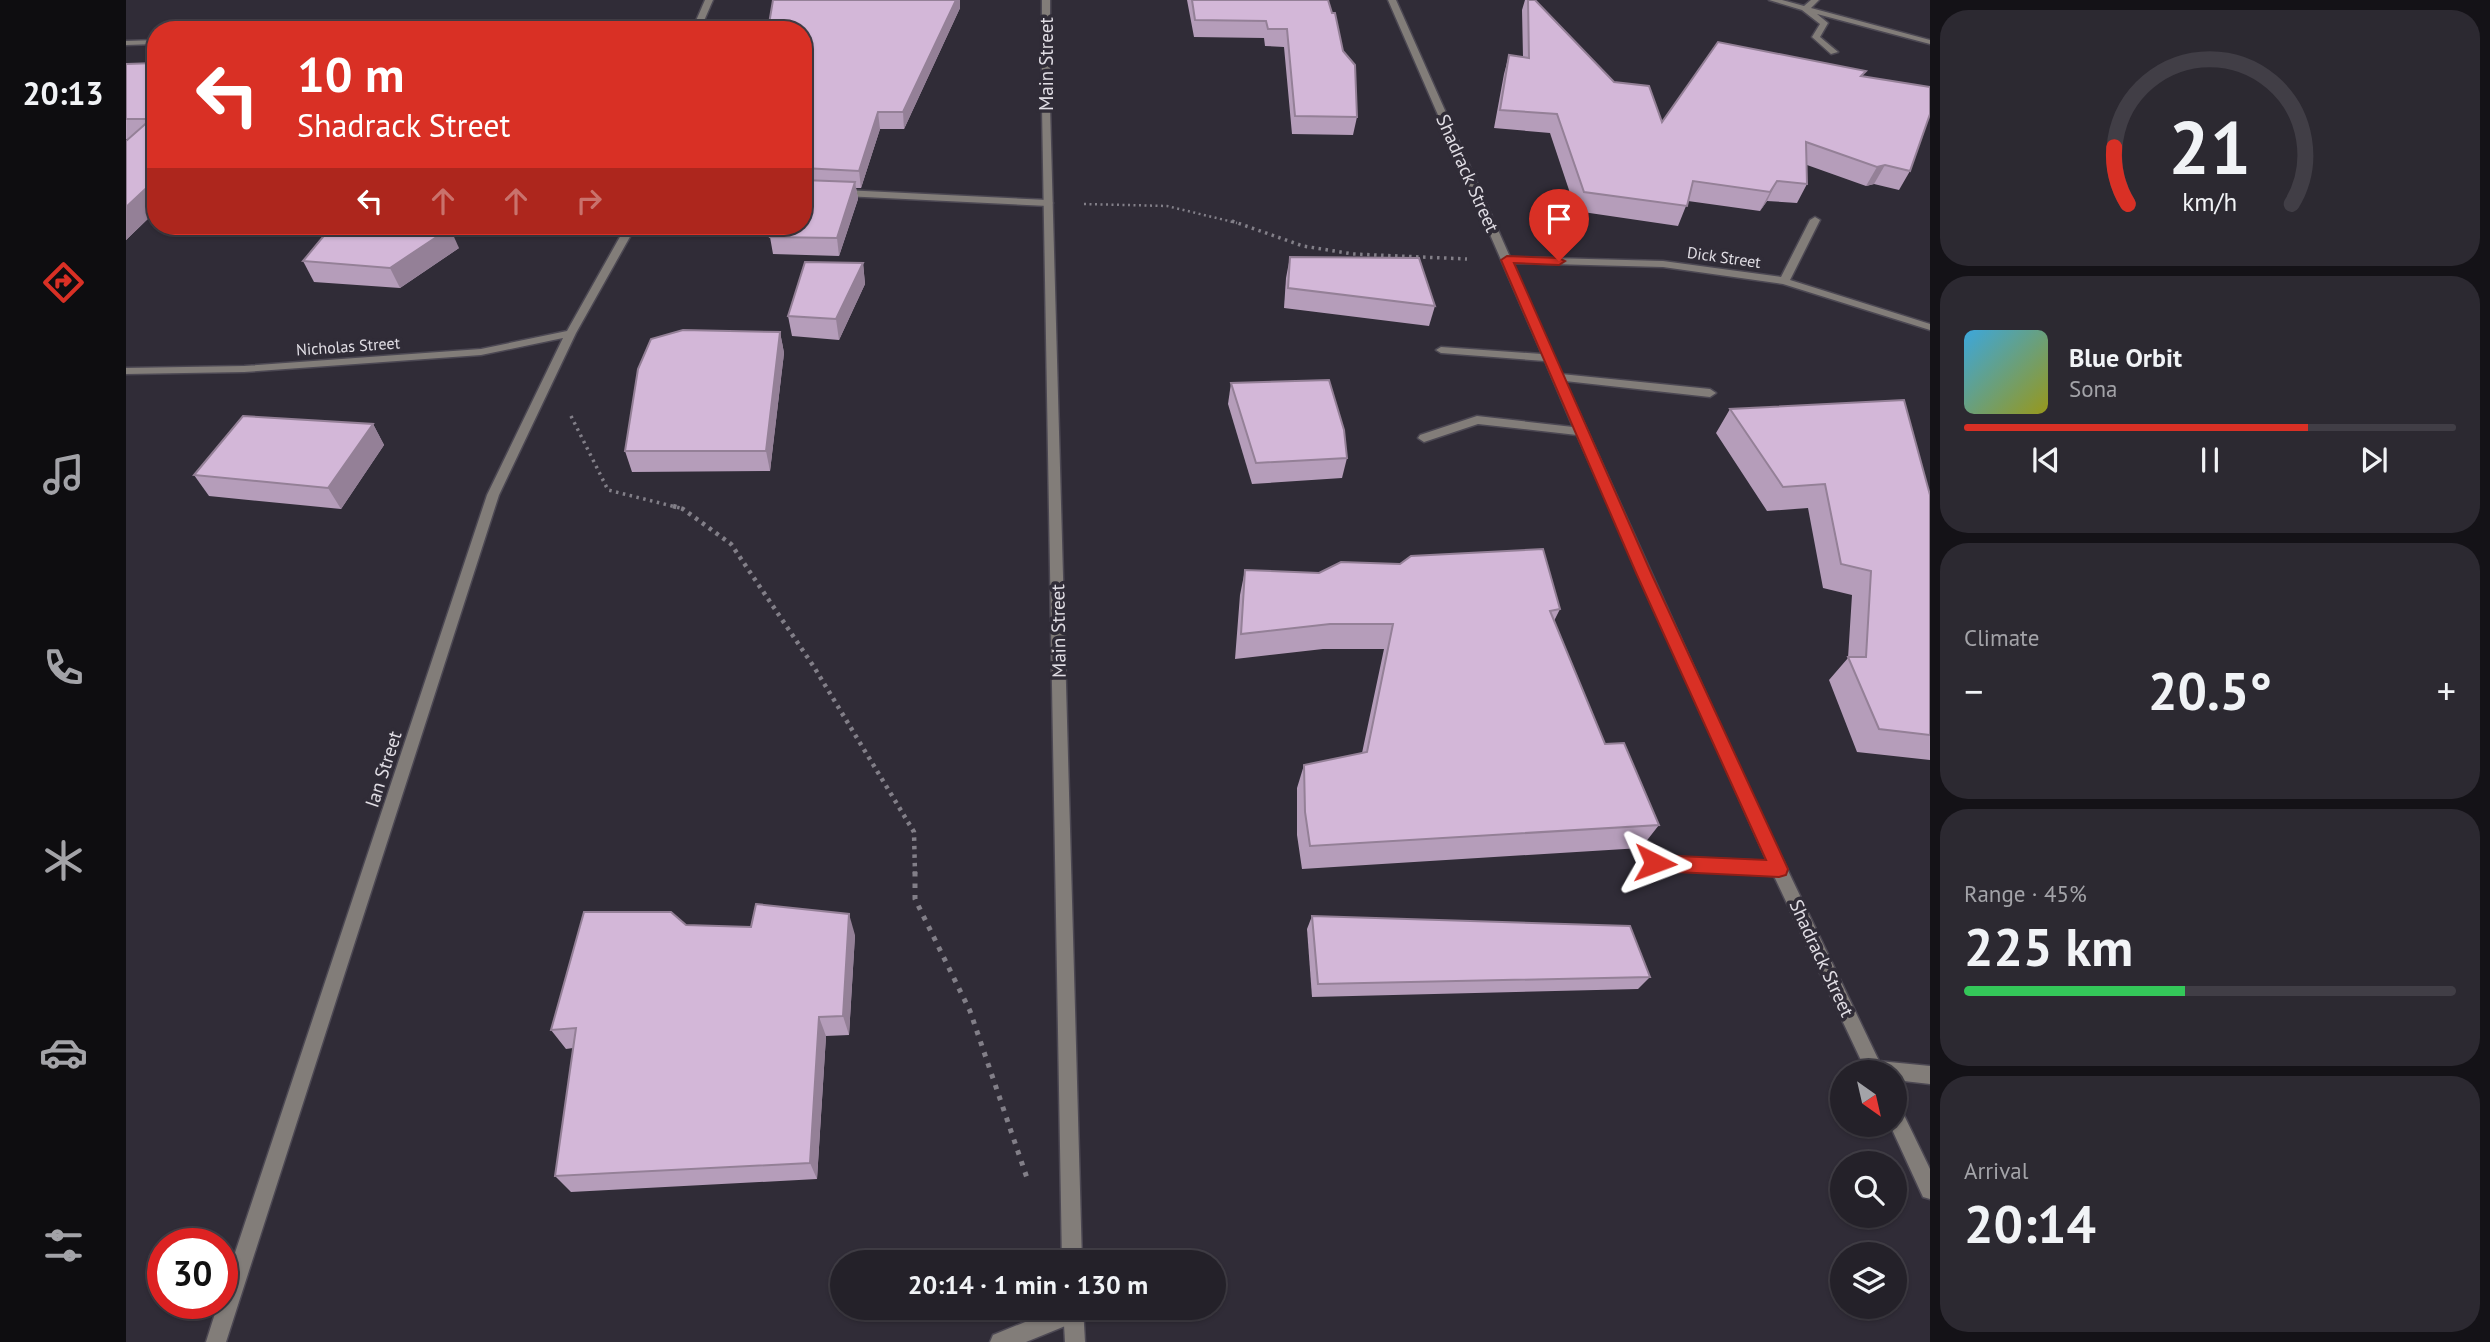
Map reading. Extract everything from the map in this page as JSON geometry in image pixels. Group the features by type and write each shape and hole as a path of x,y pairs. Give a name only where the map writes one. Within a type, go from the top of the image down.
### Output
{"street":[{"path":"700,21 709,0"},
{"name":"Main Street","path":"1046,0 1048,204 1072,1250"},
{"name":"Shadrack Street","path":"1392,0 1582,432 1779,869 1870,1060"},
{"path":"1773,0 1930,42"},
{"path":"1805,9 1815,0"},
{"path":"1805,9 1824,23 1816,37 1834,52"},
{"path":"126,43 147,42"},
{"path":"812,191 1048,204"},
{"path":"1784,281 1815,220"},
{"name":"Ian Street","path":"216,1342 493,495 571,333 626,235"},
{"name":"Dick Street","path":"1507,260 1663,264 1784,281 1930,327"},
{"name":"Nicholas Street","path":"126,371 244,369 481,352 571,333"},
{"path":"1441,350 1550,358"},
{"path":"1558,377 1710,393"},
{"path":"1424,438 1478,421 1582,432"},
{"path":"1655,863 1779,869"},
{"path":"1908,1073 1930,1075"},
{"path":"1906,1138 1930,1190"},
{"path":"1000,1342 1050,1320"},
{"path":"1074,1320 1075,1342"}],"path":[{"path":"1048,204 1167,206 1219,217 1303,246 1353,254 1507,260"},
{"path":"551,374 608,490 683,509 731,544 814,667 914,832 915,899 970,1010 1028,1182"}],"building":[{"path":"773,0 956,0 903,112 878,112 859,171 812,168 812,21 770,21"},
{"path":"1192,0 1328,0 1332,13 1335,13 1343,51 1355,65 1357,117 1295,116 1287,29 1268,29 1266,21 1195,20"},
{"path":"1528,0 1535,0 1614,82 1649,86 1662,122 1718,42 1866,71 1861,76 1930,87 1930,114 1910,171 1885,165 1877,167 1806,142 1807,184 1777,181 1770,192 1693,181 1687,206 1584,192 1557,114 1500,110 1509,55 1529,58"},
{"path":"147,63 147,119 126,119 126,64"},
{"path":"147,123 147,187 126,207 126,141"},
{"path":"812,180 855,182 837,238 770,237 812,235"},
{"path":"325,235 440,235 390,268 303,261"},
{"path":"1290,257 1419,258 1435,306 1288,288"},
{"path":"805,262 863,263 836,319 788,316"},
{"path":"683,330 780,332 766,451 625,451 638,369 651,339"},
{"path":"1329,380 1344,430 1347,458 1256,463 1231,383"},
{"path":"1904,400 1930,495 1930,735 1879,729 1848,657 1866,657 1871,571 1841,564 1825,484 1783,487 1730,409"},
{"path":"243,416 373,424 328,488 194,475"},
{"path":"1543,549 1560,609 1550,611 1605,744 1624,743 1659,825 1310,846 1305,812 1304,765 1367,752 1393,624 1330,624 1241,634 1245,570 1319,573 1341,562 1400,564 1411,556"},
{"path":"756,904 849,914 843,1016 819,1017 810,1163 555,1176 576,1028 551,1030 584,912 671,912 686,925 751,927"},
{"path":"1312,916 1630,926 1650,977 1318,984"}],"route":[{"path":"1559,261 1507,260 1644,575 1779,869 1655,863"}]}
